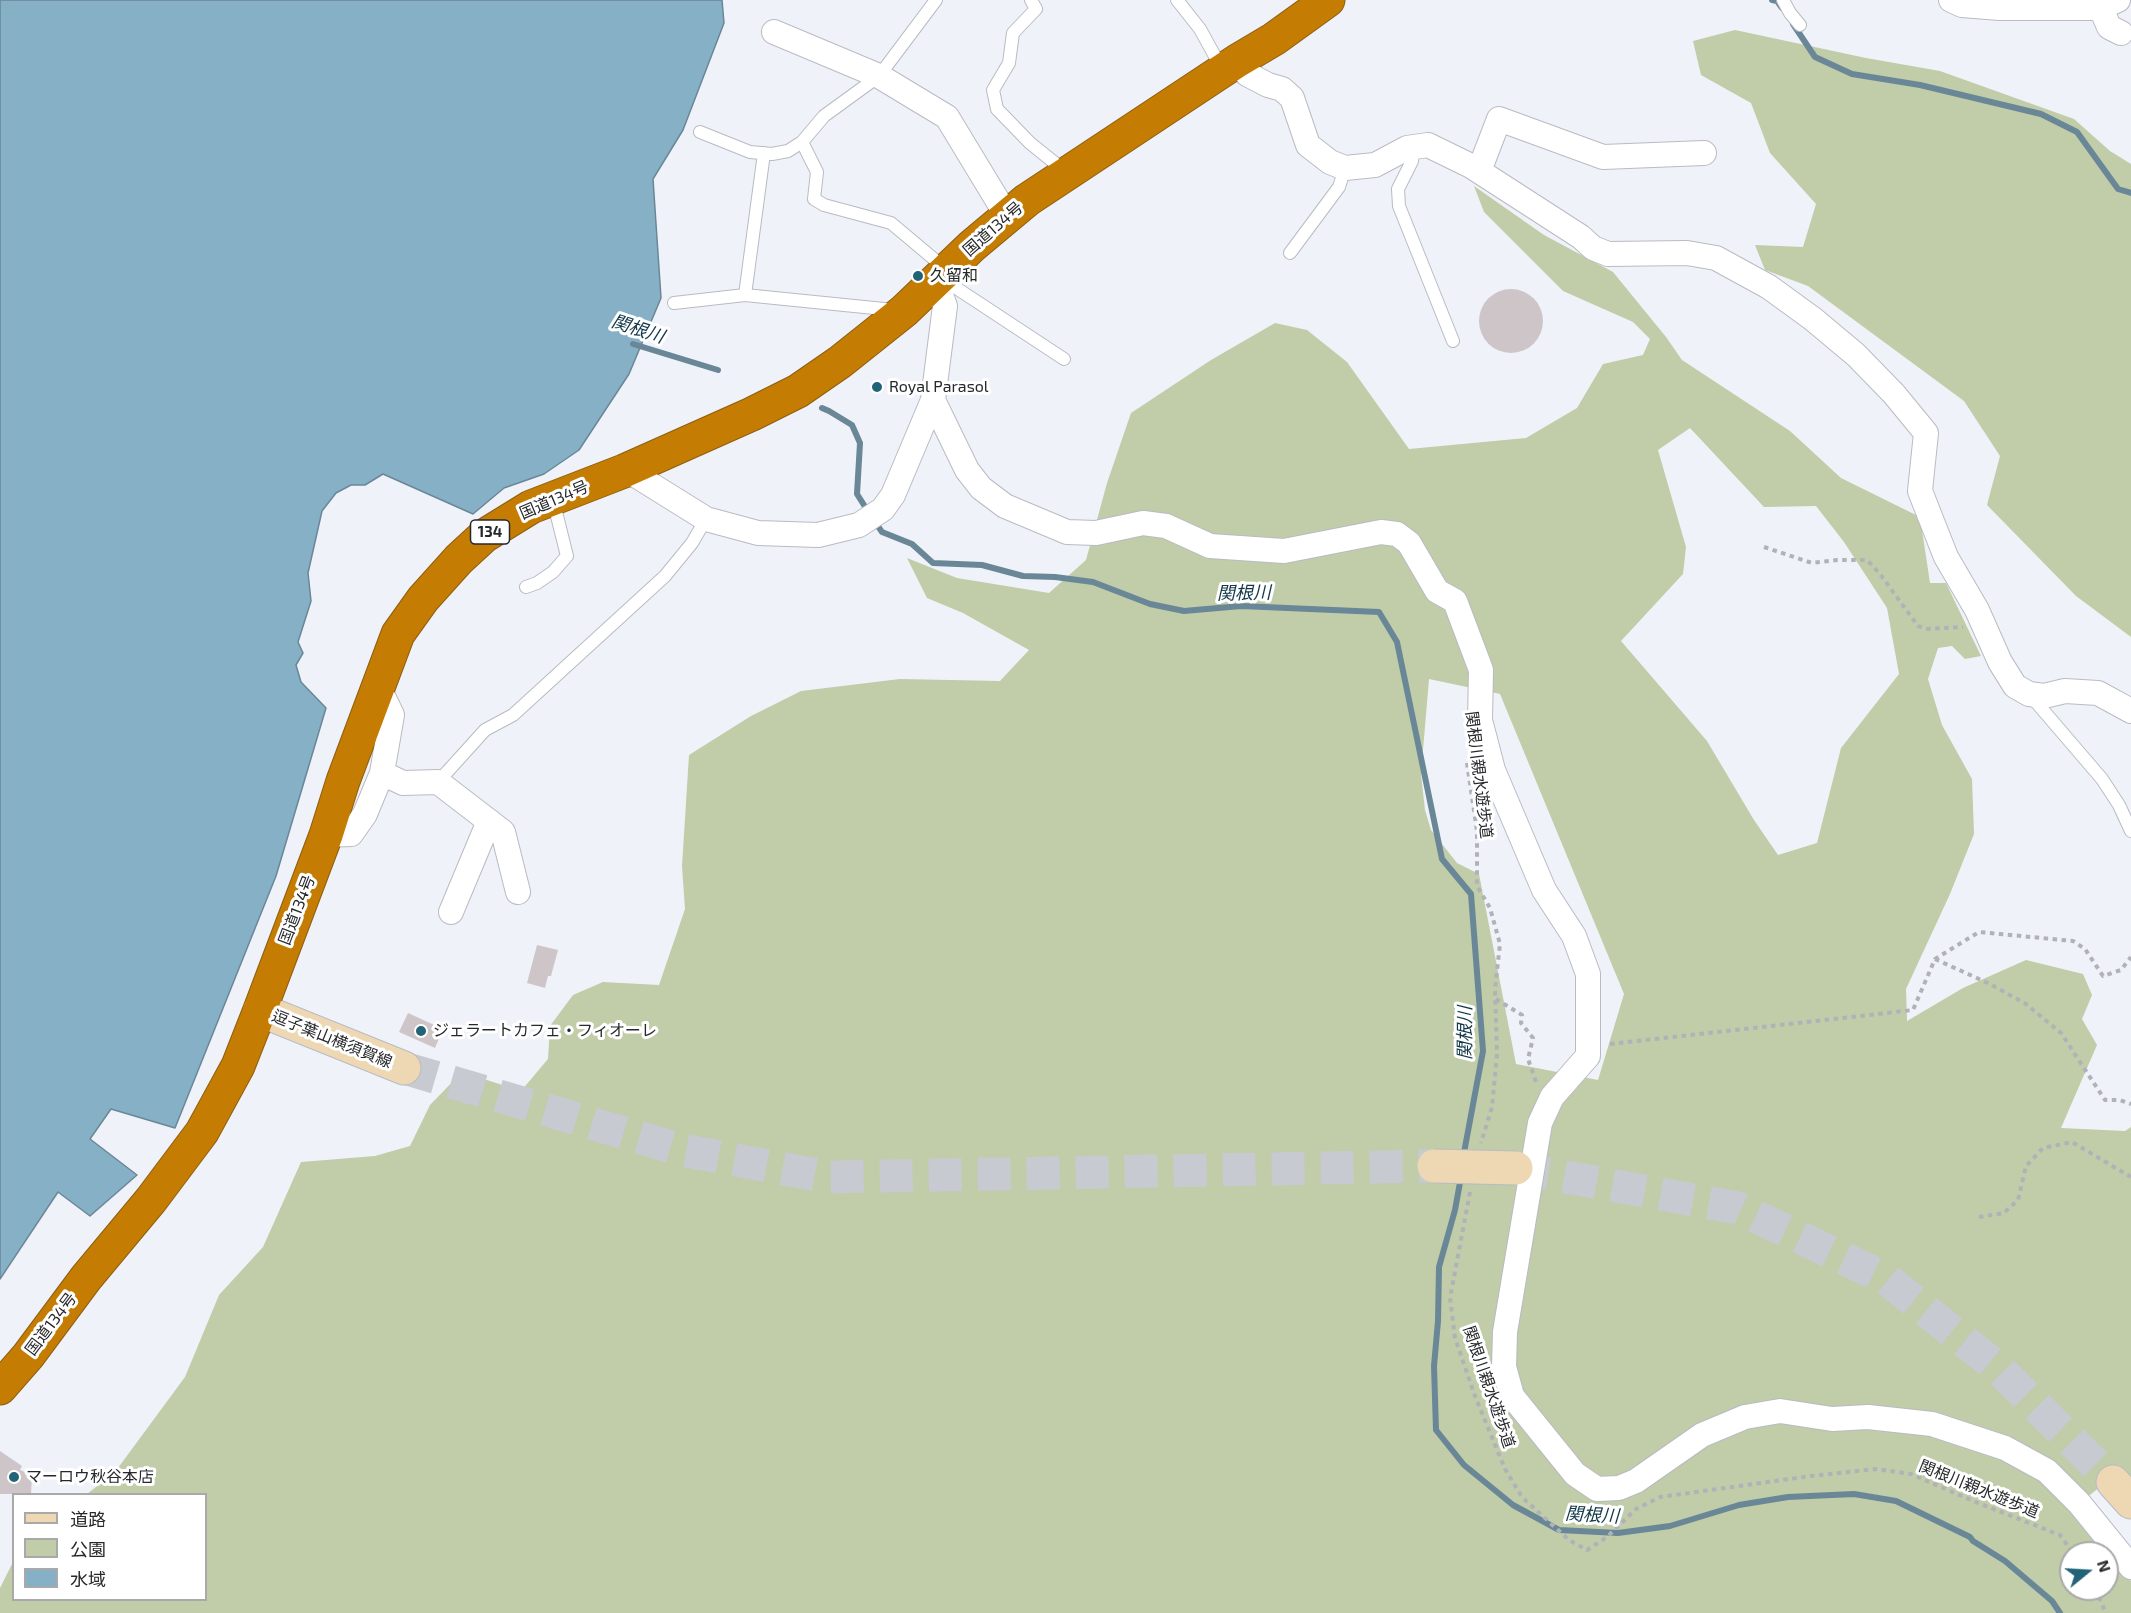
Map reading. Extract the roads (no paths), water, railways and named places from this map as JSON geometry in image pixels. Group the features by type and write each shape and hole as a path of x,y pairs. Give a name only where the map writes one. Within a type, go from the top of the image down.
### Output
{"highway":[{"name":"国道134号","path":"0,1388 28,1356 86,1278 151,1200 202,1132 238,1066 326,835 398,634 441,578 484,536 531,507 624,471 798,391 840,362 904,311 1007,216 1067,172 1274,39 1328,0"}],"main road":[{"name":"逗子葉山横須賀線","path":"260,1010 404,1068"},
{"path":"1434,1166 1516,1168"}],"street":[{"path":"1951,0 1962,5 2000,8 2110,4"},
{"path":"2078,0 2110,4"},
{"path":"2110,4 2109,27 2126,34"},
{"path":"774,32 879,76 947,117 1007,216"},
{"path":"1230,66 1268,85 1282,89 1292,98 1308,145 1330,162 1345,168 1375,165 1407,148 1428,145 1479,171 1581,237 1593,248 1608,254 1687,253 1716,258 1769,287 1813,319 1856,355 1894,394 1926,433 1920,491 1946,557 1977,610 2015,687 2029,694 2044,696 2065,691 2098,693 2131,711"},
{"path":"1479,171 1499,119 1603,157 1704,153"},
{"path":"624,471 637,476 706,519 758,533 818,535 859,525 883,509 893,495 933,400 945,306 941,276"},
{"path":"933,400 967,470 981,488 1005,506 1067,532 1096,533 1143,523 1166,526 1210,546 1284,551 1381,532 1398,534 1409,543 1437,591 1455,601 1481,670 1480,720 1493,770 1544,890 1574,936 1588,974 1588,1056 1552,1097 1540,1123 1505,1332 1504,1367 1512,1396 1575,1474 1597,1489 1619,1488 1636,1481 1702,1435 1745,1417 1780,1411 1832,1419 1868,1417 1932,1424 2005,1448 2047,1471 2079,1503 2131,1567"},
{"path":"326,835 351,834 366,814 382,773 392,716 378,686"},
{"path":"382,773 403,783 438,782 503,832 518,892"},
{"path":"451,912 489,821"}],"lane":[{"path":"700,132 750,152 772,154 788,151 802,142 824,116 879,76 936,0"},
{"path":"1031,0 1036,9 1014,33 1009,63 993,90 997,109 1030,143 1067,172"},
{"path":"1177,0 1230,66"},
{"path":"1783,0 1800,25"},
{"path":"802,142 817,172 814,199 824,205 891,223 941,276 1064,359"},
{"path":"1413,147 1412,161 1398,189 1399,206 1453,341"},
{"path":"745,295 764,153"},
{"path":"1290,253 1339,187 1345,168"},
{"path":"674,303 745,295 904,311"},
{"path":"526,587 537,584 553,572 567,556 552,498"},
{"path":"438,782 484,730 513,715 665,576 692,543 706,519"},
{"path":"2029,694 2102,779 2119,805 2131,831"}],"water":[{"path":"0,0 722,0 724,23 683,130 653,179 661,298 629,374 579,450 544,474 504,488 473,514 383,474 365,485 351,485 336,493 322,511 308,573 311,601 298,642 303,653 296,665 301,682 326,708 276,876 175,1128 111,1109 90,1139 137,1175 90,1216 58,1192 0,1279"}],"waterway":[{"path":"1772,0 1777,1 1782,8"},
{"path":"1793,24 1815,57 1852,74 1920,85 2041,114 2077,132 2118,189 2131,193"},
{"name":"関根川","path":"633,344 718,370"},
{"name":"関根川","path":"822,408 852,425 860,443 857,494 869,513"},
{"name":"関根川","path":"875,522 882,532 912,544 933,563 982,565 1023,576 1093,582 1150,604 1184,611 1241,606 1379,612 1397,642 1442,859 1471,894 1483,1051 1463,1158"},
{"name":"関根川","path":"1461,1177 1455,1210 1439,1267 1434,1366 1436,1430 1464,1465 1513,1505 1559,1530 1618,1533 1670,1526 1739,1505 1788,1497 1854,1494 1896,1501 1970,1537 2005,1561 2052,1601 2060,1613"}],"tunnel":[{"path":"404,1068 682,1150 828,1177 1434,1166"},
{"path":"1516,1168 1738,1208 1885,1278 1998,1368 2113,1482"}],"place":[{"name":"久留和","path":"918,276"},
{"name":"Royal Parasol","path":"877,387"},
{"name":"ジェラートカフェ・フィオーレ","path":"421,1031"},
{"name":"マーロウ秋谷本店","path":"14,1477"}]}
